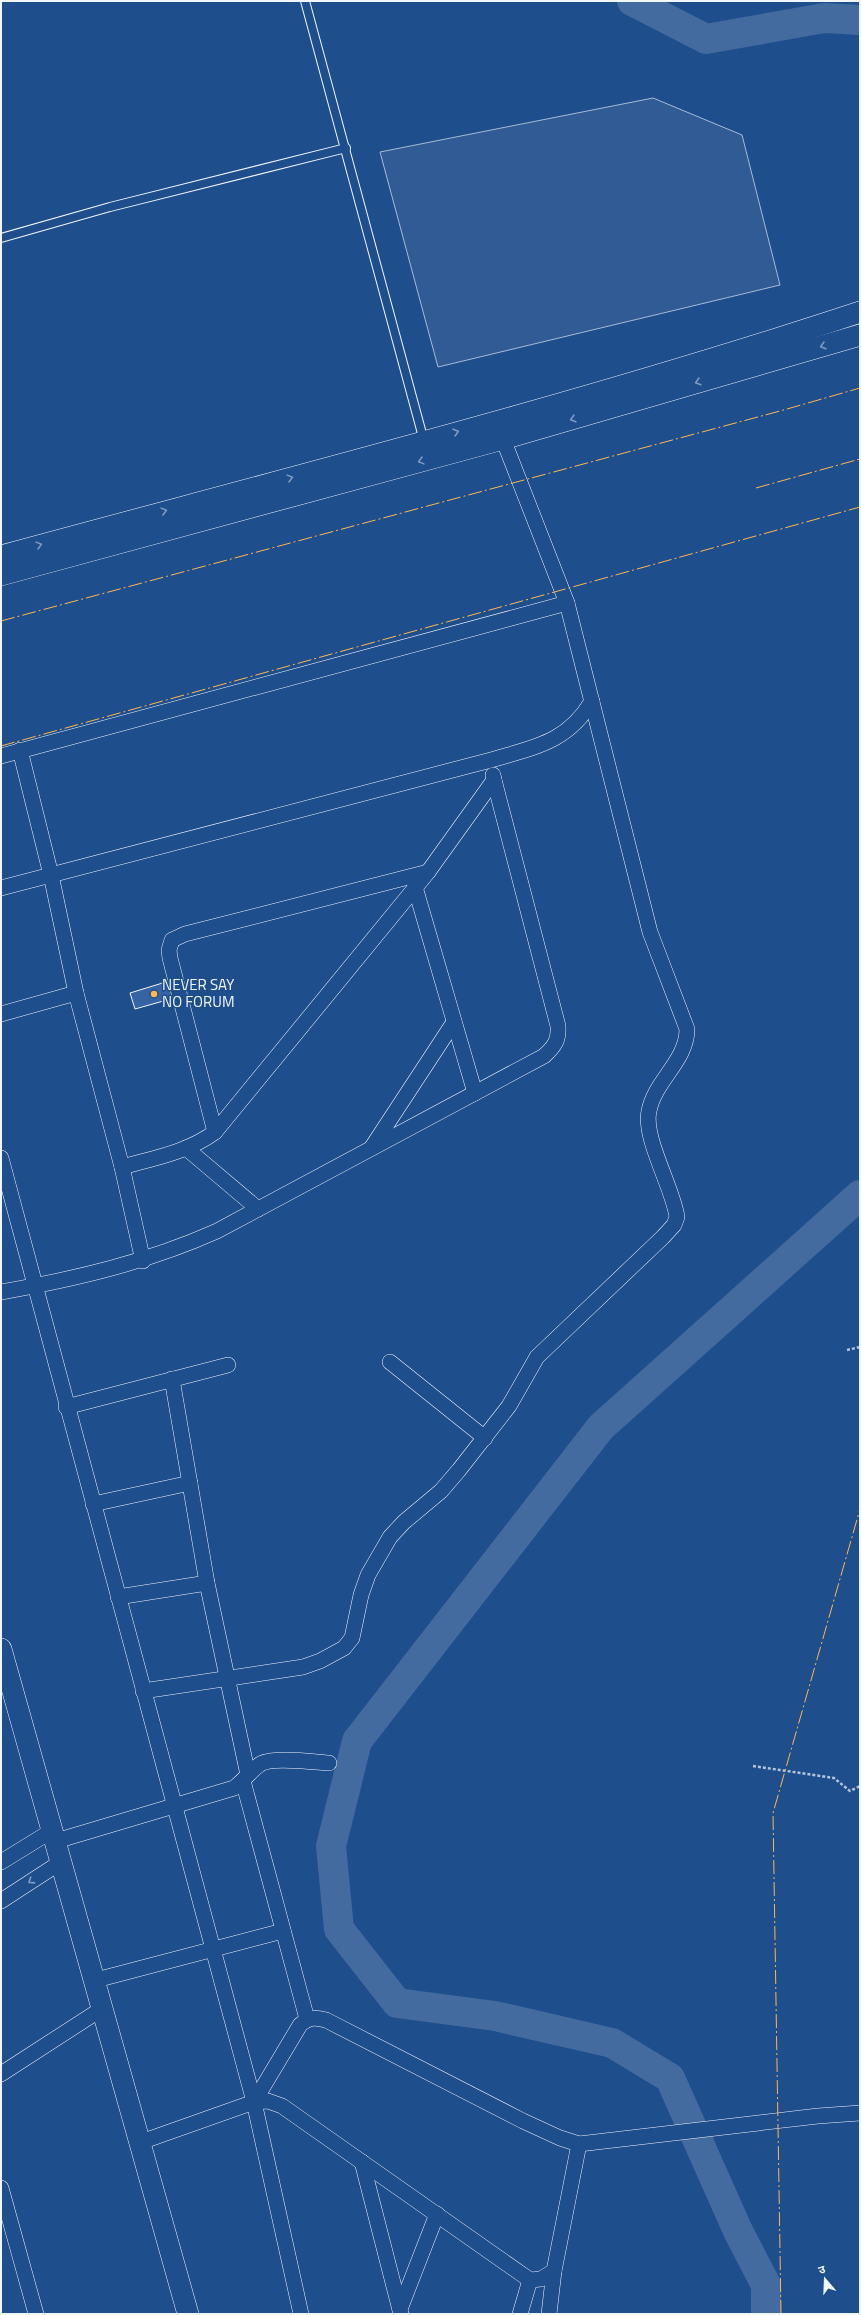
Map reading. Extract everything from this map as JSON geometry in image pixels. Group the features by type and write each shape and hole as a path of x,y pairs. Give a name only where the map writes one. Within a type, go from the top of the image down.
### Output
{"main road":[{"path":"1,556 424,441 770,341 860,312"},
{"path":"1,575 503,439 860,335"},
{"path":"1,1649 96,1980 188,2314"}],"street":[{"path":"143,1691 303,1667 320,1662 344,1648 352,1638 361,1595 368,1575 390,1536 404,1522 441,1491 485,1438 509,1406 537,1357 663,1237 674,1225 677,1218 648,1123 652,1102 683,1051 687,1041 687,1029 650,932 567,603 503,439"},
{"path":"1,756 567,603"},
{"path":"1,888 490,760 548,742 561,735 583,717 592,701"},
{"path":"20,750 51,875 76,993 122,1167 143,1261"},
{"path":"1,1292 36,1286 143,1261 210,1234 544,1056 553,1048 559,1038 558,1026 490,760"},
{"path":"122,1167 186,1148 201,1142 215,1132 428,872 494,780"},
{"path":"215,1132 170,958 169,950 172,940 185,934 428,872"},
{"path":"415,887 475,1093"},
{"path":"1,1014 76,993"},
{"path":"372,1148 454,1022"},
{"path":"186,1148 258,1209"},
{"path":"1,1158 36,1286 66,1407 254,2102 302,2314"},
{"path":"390,1362 485,1438"},
{"path":"66,1407 228,1365"},
{"path":"172,1379 207,1583 227,1678 245,1778 283,1931 307,2019"},
{"path":"93,1504 190,1483"},
{"path":"118,1597 207,1583"},
{"path":"1,1851 23,1847 55,1835 174,1805 234,1788 260,1764 267,1762 329,1763"},
{"path":"1,1862 23,1847"},
{"path":"1,1901 61,1862"},
{"path":"96,1980 212,1951 283,1931"},
{"path":"1,2074 103,2008"},
{"path":"254,2102 300,2025 307,2019 315,2017 326,2020 523,2121 560,2138 586,2144 860,2113"},
{"path":"140,2142 254,2102 268,2101 282,2106 530,2280 541,2279 554,2272"},
{"path":"549,2314 554,2272 586,2144"},
{"path":"362,2162 401,2311"},
{"path":"2,2193 36,2314"},
{"path":"401,2311 437,2214"},
{"path":"520,2314 530,2280"}],"lane":[{"path":"306,1 424,441"},
{"path":"1,238 110,207 346,148"}],"path":[{"path":"846,1350 860,1347"},
{"path":"753,1766 834,1778 850,1791 860,1786"}],"shaded area":[{"path":"653,98 742,135 780,285 438,367 380,152"}],"building":[{"path":"169,981 174,998 135,1009 130,993"}],"waterway":[{"path":"632,1 706,39 824,18 860,20"},
{"path":"766,2314 766,2285 738,2231 670,2078 612,2043 495,2016 397,2003 339,1929 331,1846 357,1741 601,1427 860,1195"}],"power":[{"path":"1,621 780,411 860,388"},
{"path":"756,488 860,459"},
{"path":"1,746 860,507"},
{"path":"781,2314 773,1813 860,1509"}],"place":[{"name":"NEVER SAY NO FORUM","path":"154,994"}]}
